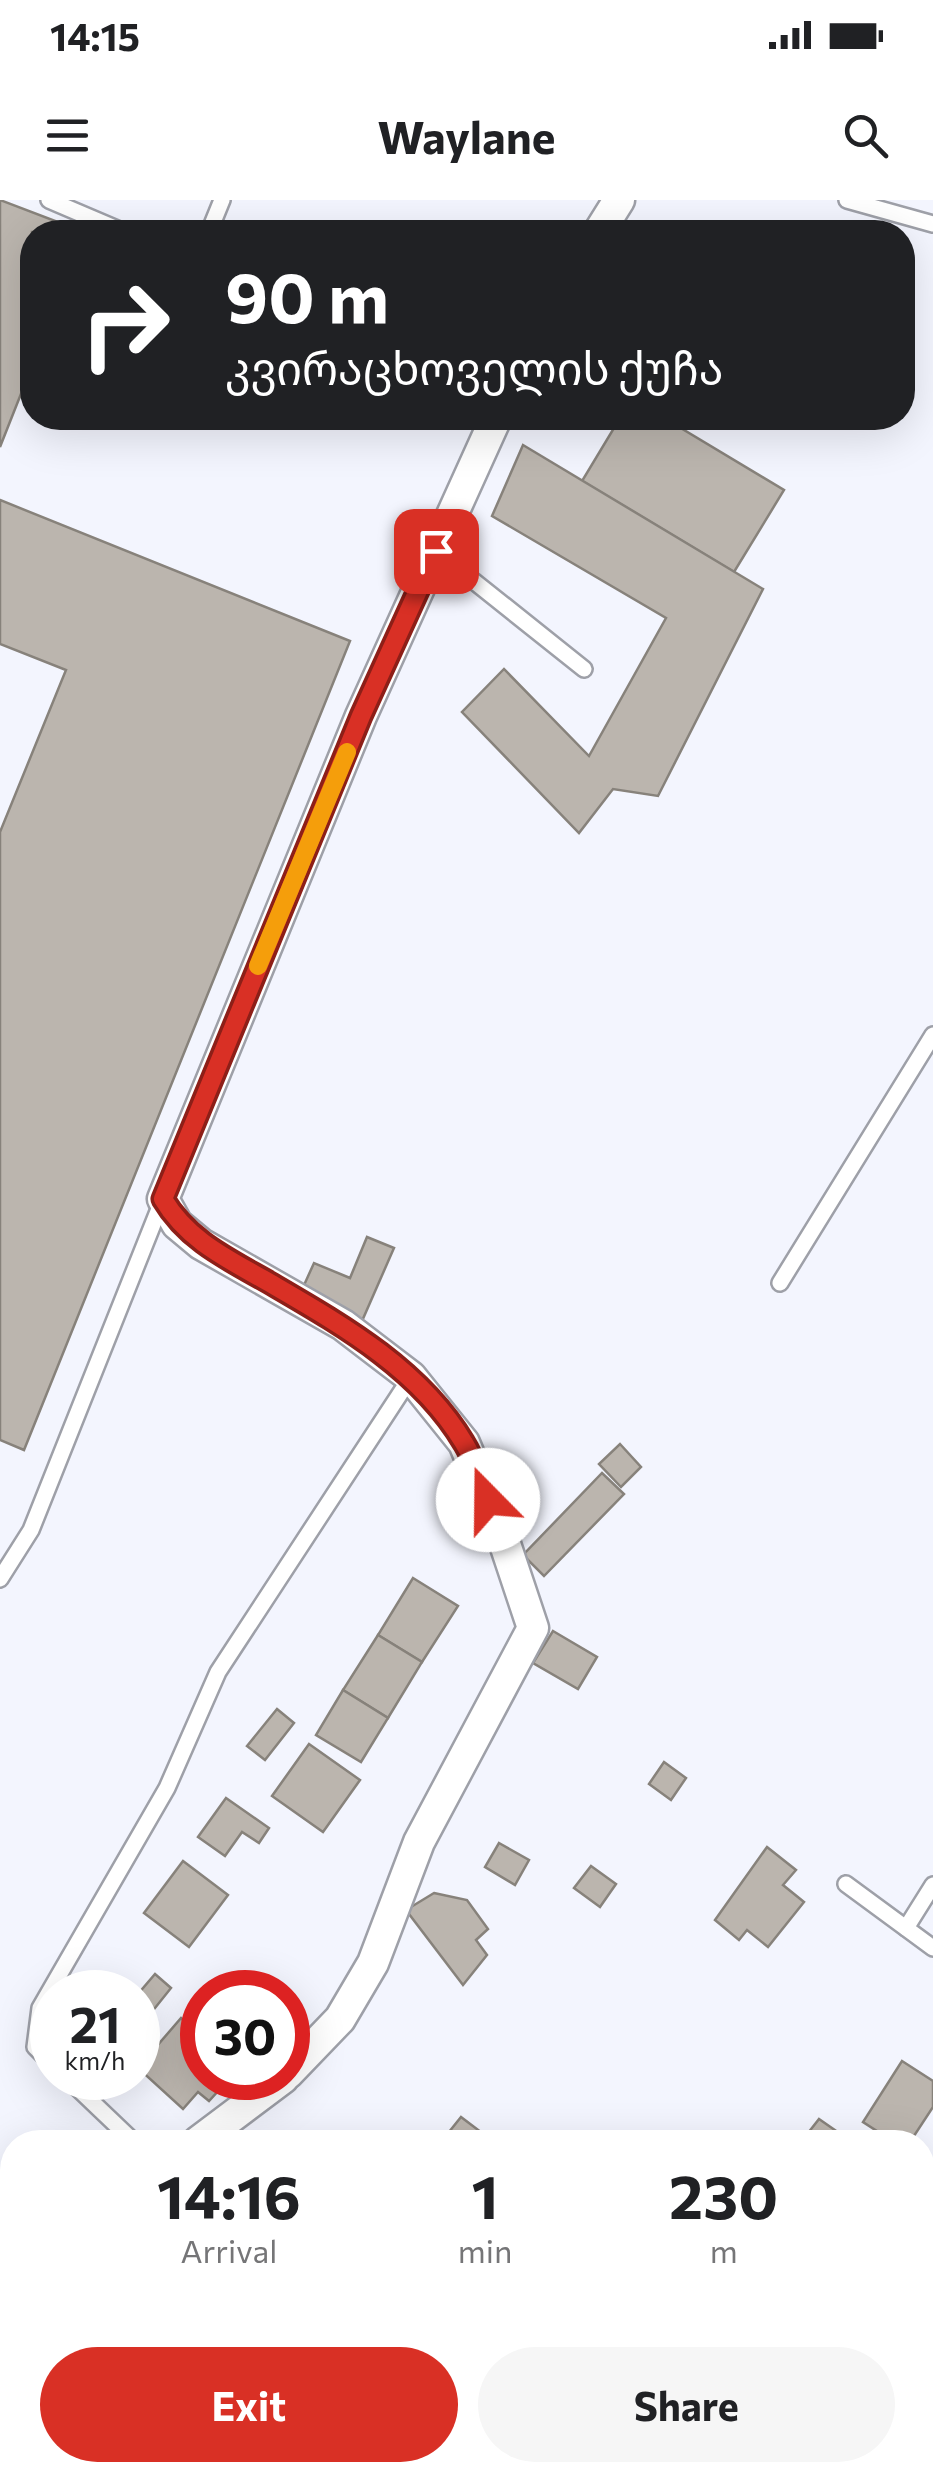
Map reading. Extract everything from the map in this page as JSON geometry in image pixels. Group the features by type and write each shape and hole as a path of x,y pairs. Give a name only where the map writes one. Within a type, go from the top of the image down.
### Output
{"street":[{"path":"310,2050 340,2019 372,1962 419,1842 533,1628 464,1443 411,1377 343,1325 201,1244 178,1224 163,1199 361,716 491,430"},
{"path":"214,2130 253,2100"}],"lane":[{"path":"48,200 96,220"},
{"path":"847,200 933,224"},
{"path":"436,551 584,669"},
{"path":"780,1283 933,1036"},
{"path":"0,1579 32,1530 163,1199"},
{"path":"62,1970 167,1788 218,1672 411,1377"},
{"path":"846,1884 933,1948"},
{"path":"906,1928 933,1885"},
{"path":"90,2100 121,2130"}],"building":[{"path":"0,200 52,220 20,220 20,396 0,447"},
{"path":"613,430 684,430 784,490 734,572 582,481"},
{"path":"523,445 763,589 658,796 613,789 579,833 462,712 504,669 589,756 666,618 492,516"},
{"path":"0,500 350,641 24,1450 0,1440 0,832 66,670 0,644"},
{"path":"367,1237 394,1248 362,1321 300,1294 314,1263 350,1278"},
{"path":"620,1444 641,1467 621,1487 599,1464"},
{"path":"602,1473 624,1494 544,1576 523,1555"},
{"path":"413,1578 458,1606 422,1662 378,1635"},
{"path":"553,1631 597,1657 578,1689 533,1663"},
{"path":"378,1635 422,1662 388,1718 343,1690"},
{"path":"343,1690 388,1718 361,1762 316,1735"},
{"path":"277,1709 294,1723 265,1760 247,1746"},
{"path":"309,1744 360,1780 323,1832 272,1796"},
{"path":"664,1762 686,1778 671,1800 649,1784"},
{"path":"226,1798 269,1828 259,1843 242,1832 225,1856 198,1837"},
{"path":"499,1843 529,1860 515,1885 485,1867"},
{"path":"767,1847 796,1870 783,1885 804,1902 768,1947 747,1930 739,1940 715,1920"},
{"path":"183,1861 228,1895 189,1947 144,1913"},
{"path":"591,1866 616,1884 600,1907 574,1888"},
{"path":"434,1893 467,1900 488,1929 476,1940 487,1955 463,1985 406,1910"},
{"path":"160,1978 171,1988 160,2002"},
{"path":"180,2019 180,2100 191,2100 183,2109 160,2088 160,2042"},
{"path":"902,2061 933,2081 933,2107 918,2130 875,2130 863,2122"},
{"path":"461,2117 478,2130 451,2130"},
{"path":"819,2119 835,2130 810,2130"}],"slow traffic":[{"path":"258,966 347,752"}],"route":[{"path":"436,551 361,716 163,1199 178,1224 201,1244 343,1325 411,1377 464,1443 488,1500"}]}
